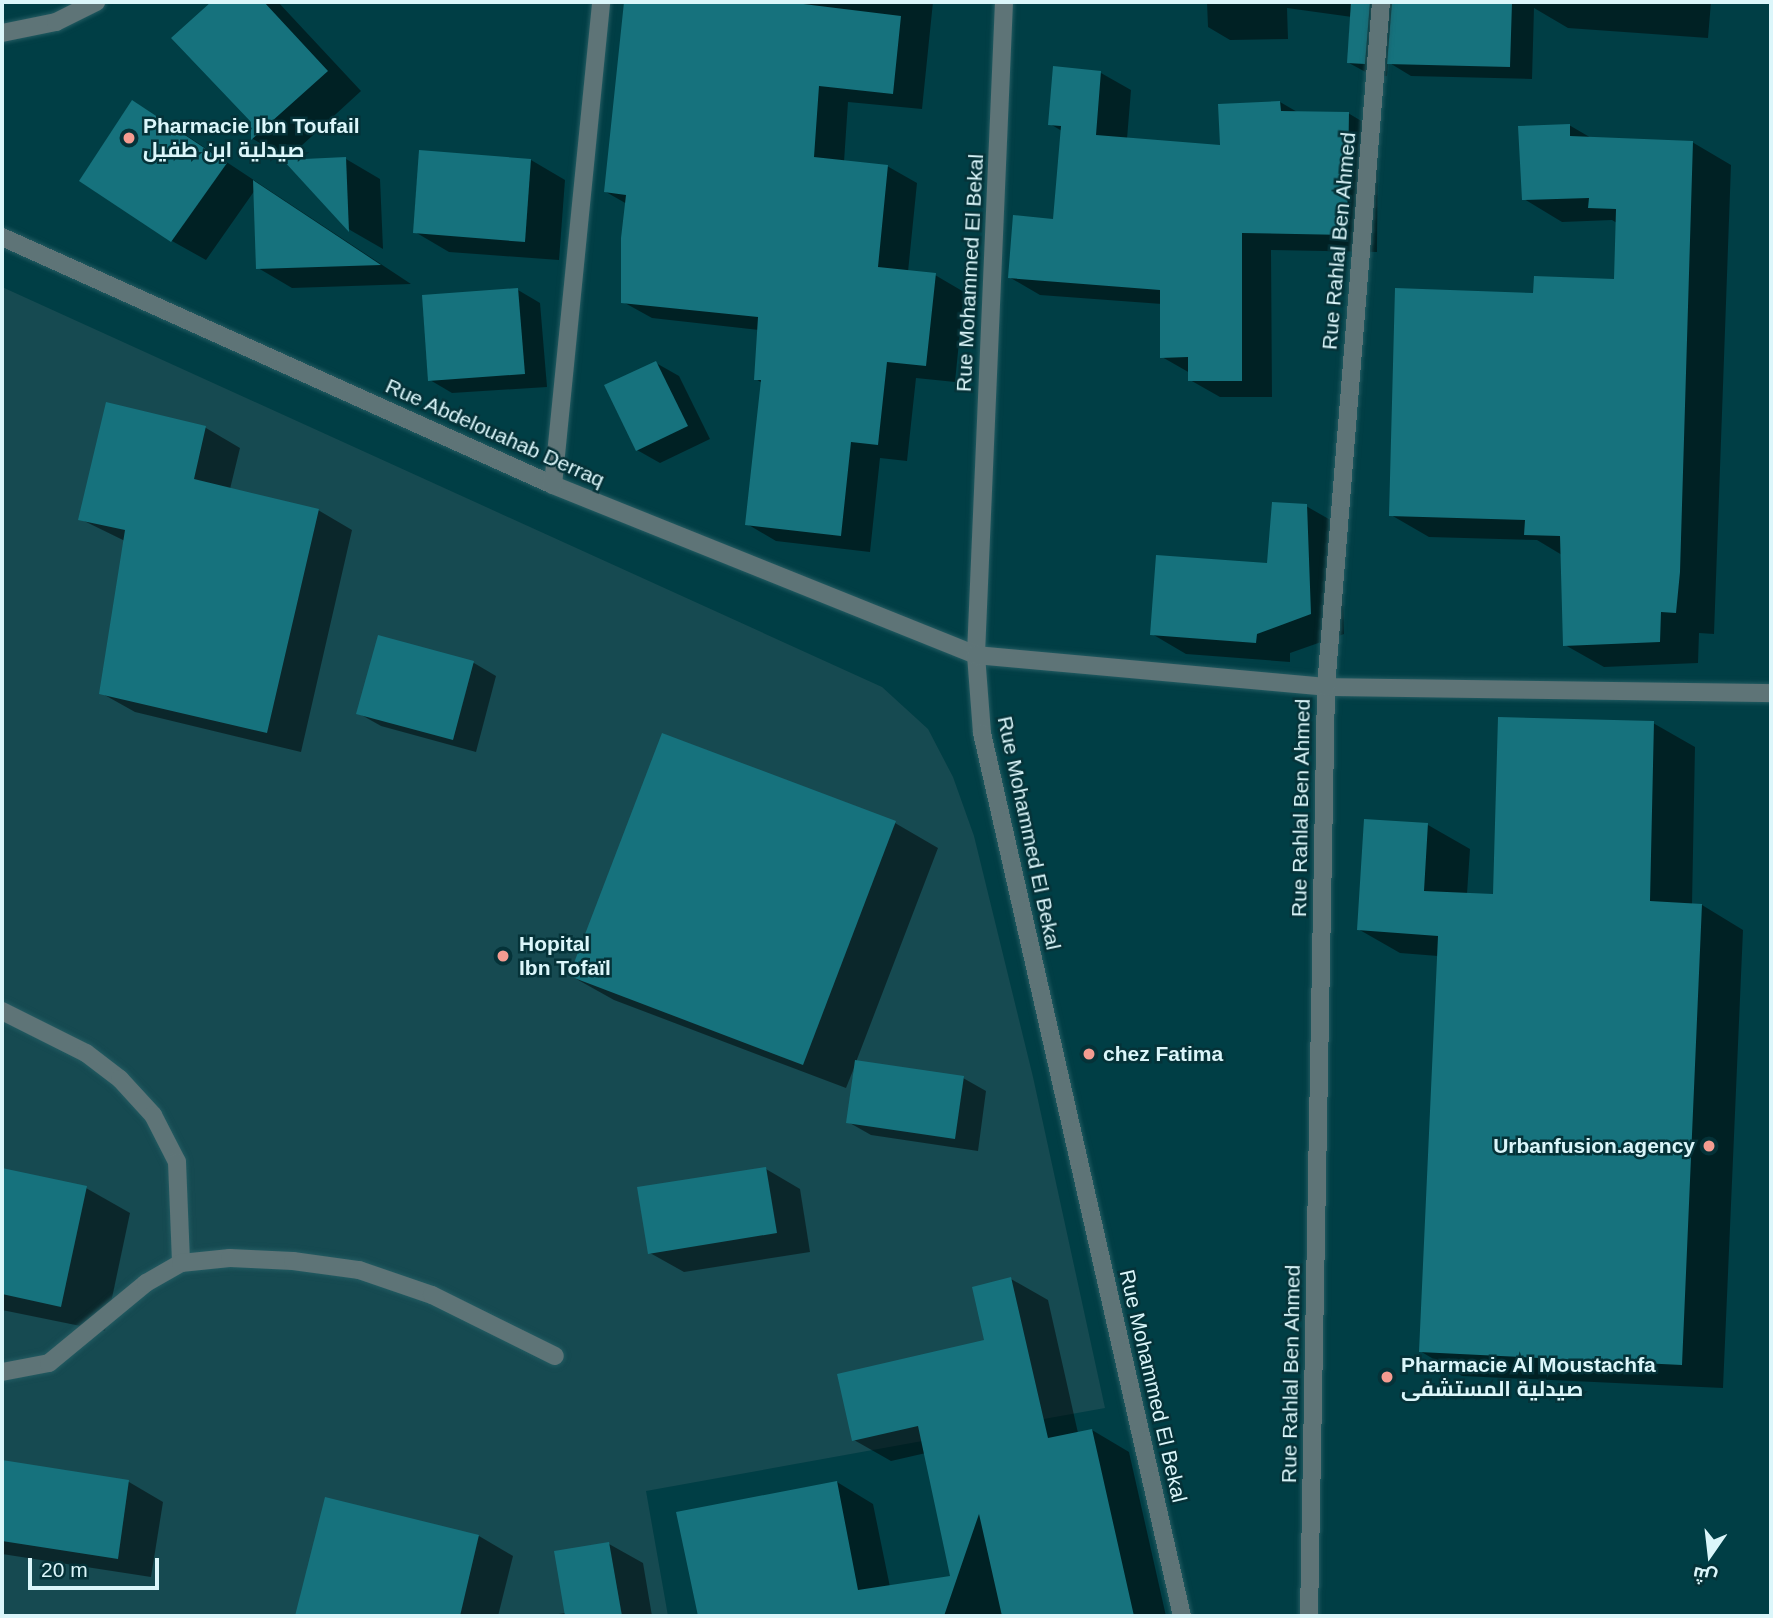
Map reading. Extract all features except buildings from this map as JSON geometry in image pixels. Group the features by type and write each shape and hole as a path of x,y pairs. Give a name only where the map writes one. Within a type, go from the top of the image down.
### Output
{"street":[{"path":"2,33 56,22 96,2"},
{"path":"553,485 600,2"},
{"name":"Rue Mohammed El Bekal","path":"1004,2 976,655 982,733 1182,1616"},
{"name":"Rue Rahlal Ben Ahmed","path":"1310,1616 1326,687 1381,2"},
{"name":"Rue Abdelouahab Derraq","path":"2,237 553,485 976,655 1326,687 1771,693"},
{"path":"2,1011 86,1053 120,1079 153,1115 177,1161 181,1263"},
{"path":"2,1372 49,1363 146,1283 181,1263 243,1258 293,1261 359,1270 432,1295 555,1356"}],"shaded area":[{"name":"Hopital Ibn Tofaïl","path":"2,287 882,687 928,729 953,777 974,836 1033,1077 1105,1408 646,1491 668,1616 2,1616"}],"place":[{"name":"Pharmacie Ibn Toufail صيدلية ابن طفيل","path":"129,138"},
{"name":"Hopital Ibn Tofaïl","path":"503,956"},
{"name":"chez Fatima","path":"1089,1054"},
{"name":"Urbanfusion.agency","path":"1709,1146"},
{"name":"Pharmacie Al Moustachfa صيدلية المستشفى","path":"1387,1377"}]}
